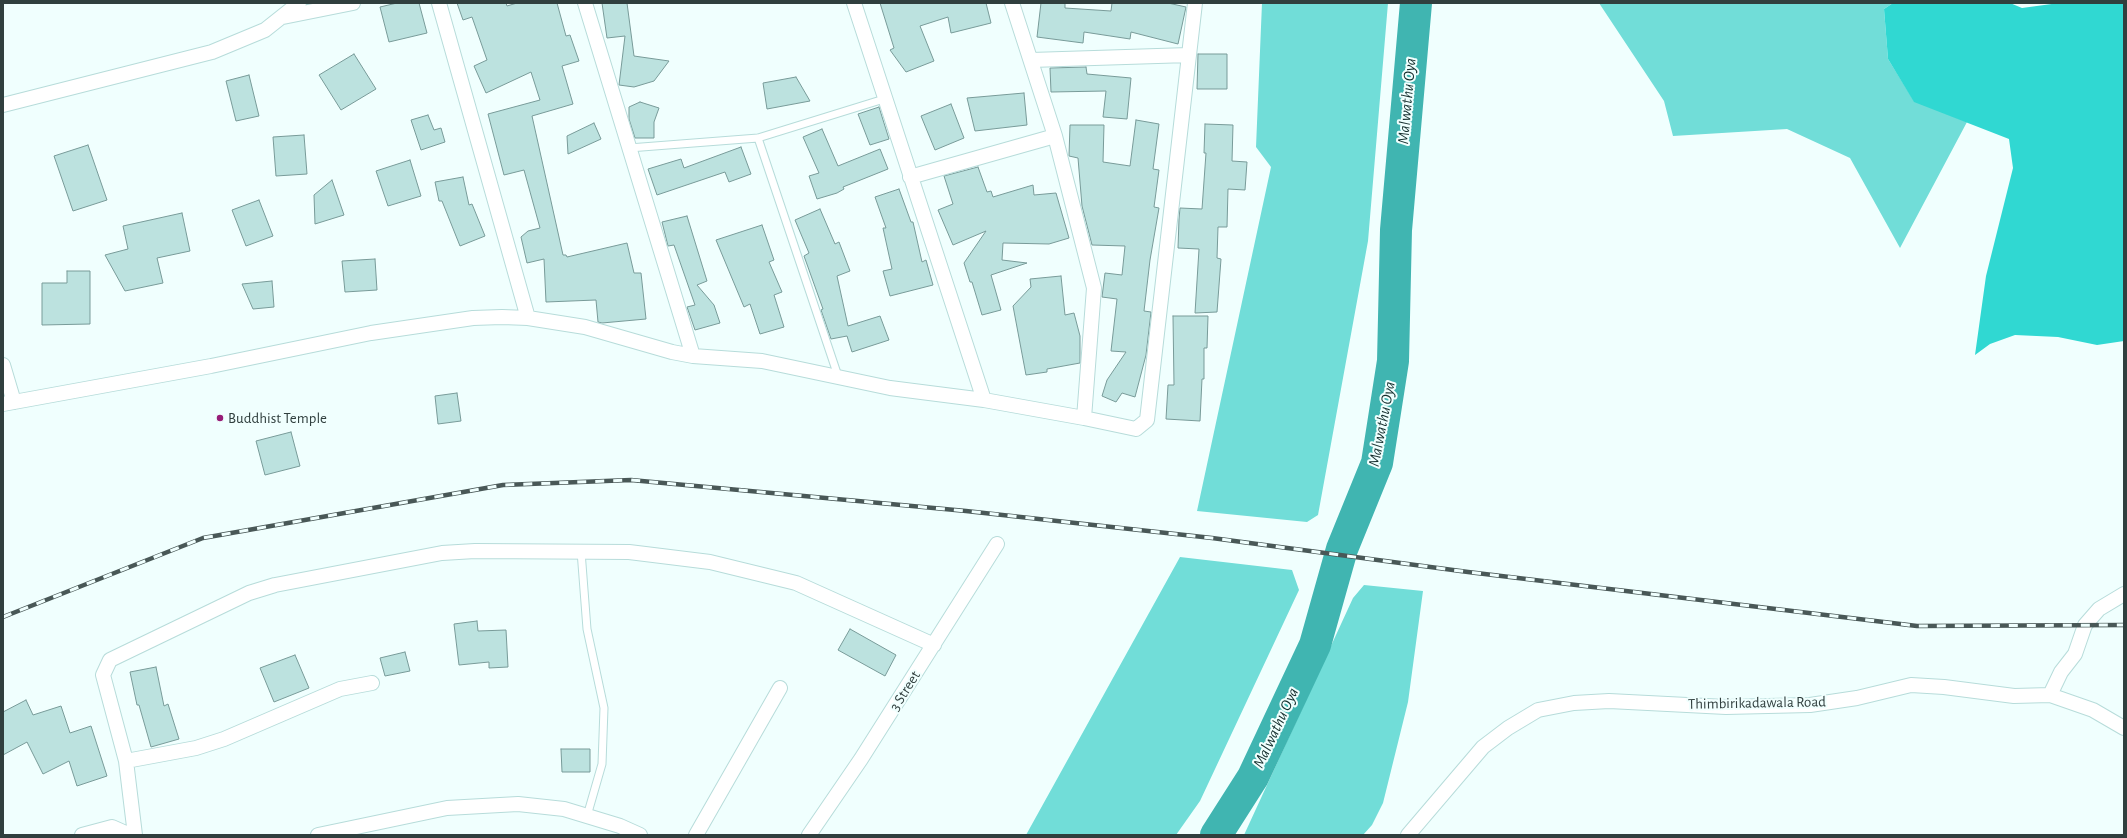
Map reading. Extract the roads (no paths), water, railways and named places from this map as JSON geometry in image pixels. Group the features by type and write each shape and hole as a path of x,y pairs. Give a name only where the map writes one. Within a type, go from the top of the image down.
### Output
{"street":[{"path":"3,105 212,52 266,30 300,3"},
{"path":"283,18 353,3"},
{"path":"439,3 528,318"},
{"path":"585,3 693,356"},
{"path":"854,3 984,400"},
{"path":"1012,3 1055,136 1094,288 1084,418"},
{"path":"3,365 8,403 211,366 371,333 474,318 528,318 585,327 672,352 693,356 762,361 890,388 984,400 1136,429 1147,420 1195,3"},
{"path":"1031,60 1189,55"},
{"path":"910,176 1055,136"},
{"name":"3 Street","path":"809,835 861,759 997,544"},
{"path":"135,835 126,761 103,674 110,660 249,593 275,585 442,553 581,551 628,552 710,562 796,583 934,645"},
{"path":"2050,695 2061,672 2074,654 2084,626 2099,609 2124,594"},
{"path":"126,761 196,748 224,739 340,689 372,683"},
{"name":"Thimbirikadawala Road","path":"1408,835 1483,747 1508,728 1538,710 1574,703 1609,701 1726,707 1810,705 1857,698 1911,685 1944,687 2014,696 2050,695 2093,710 2124,728"},
{"path":"696,835 780,688"},
{"path":"318,835 447,808 518,804 564,809 640,835"},
{"path":"82,835 112,828 130,835"}],"lane":[{"path":"629,148 758,138 884,98"},
{"path":"758,138 838,376"},
{"path":"581,551 587,629 604,708 602,764 587,816"}],"waterway":[{"name":"Malwathu Oya","path":"1216,835 1253,777 1315,645 1342,549 1377,463 1393,361 1396,230 1416,3"}],"railway":[{"path":"3,617 203,538 503,485 631,480 966,511 1212,538 1468,572 1917,626 2124,625"}],"place":[{"name":"Buddhist Temple","path":"220,418"}]}
